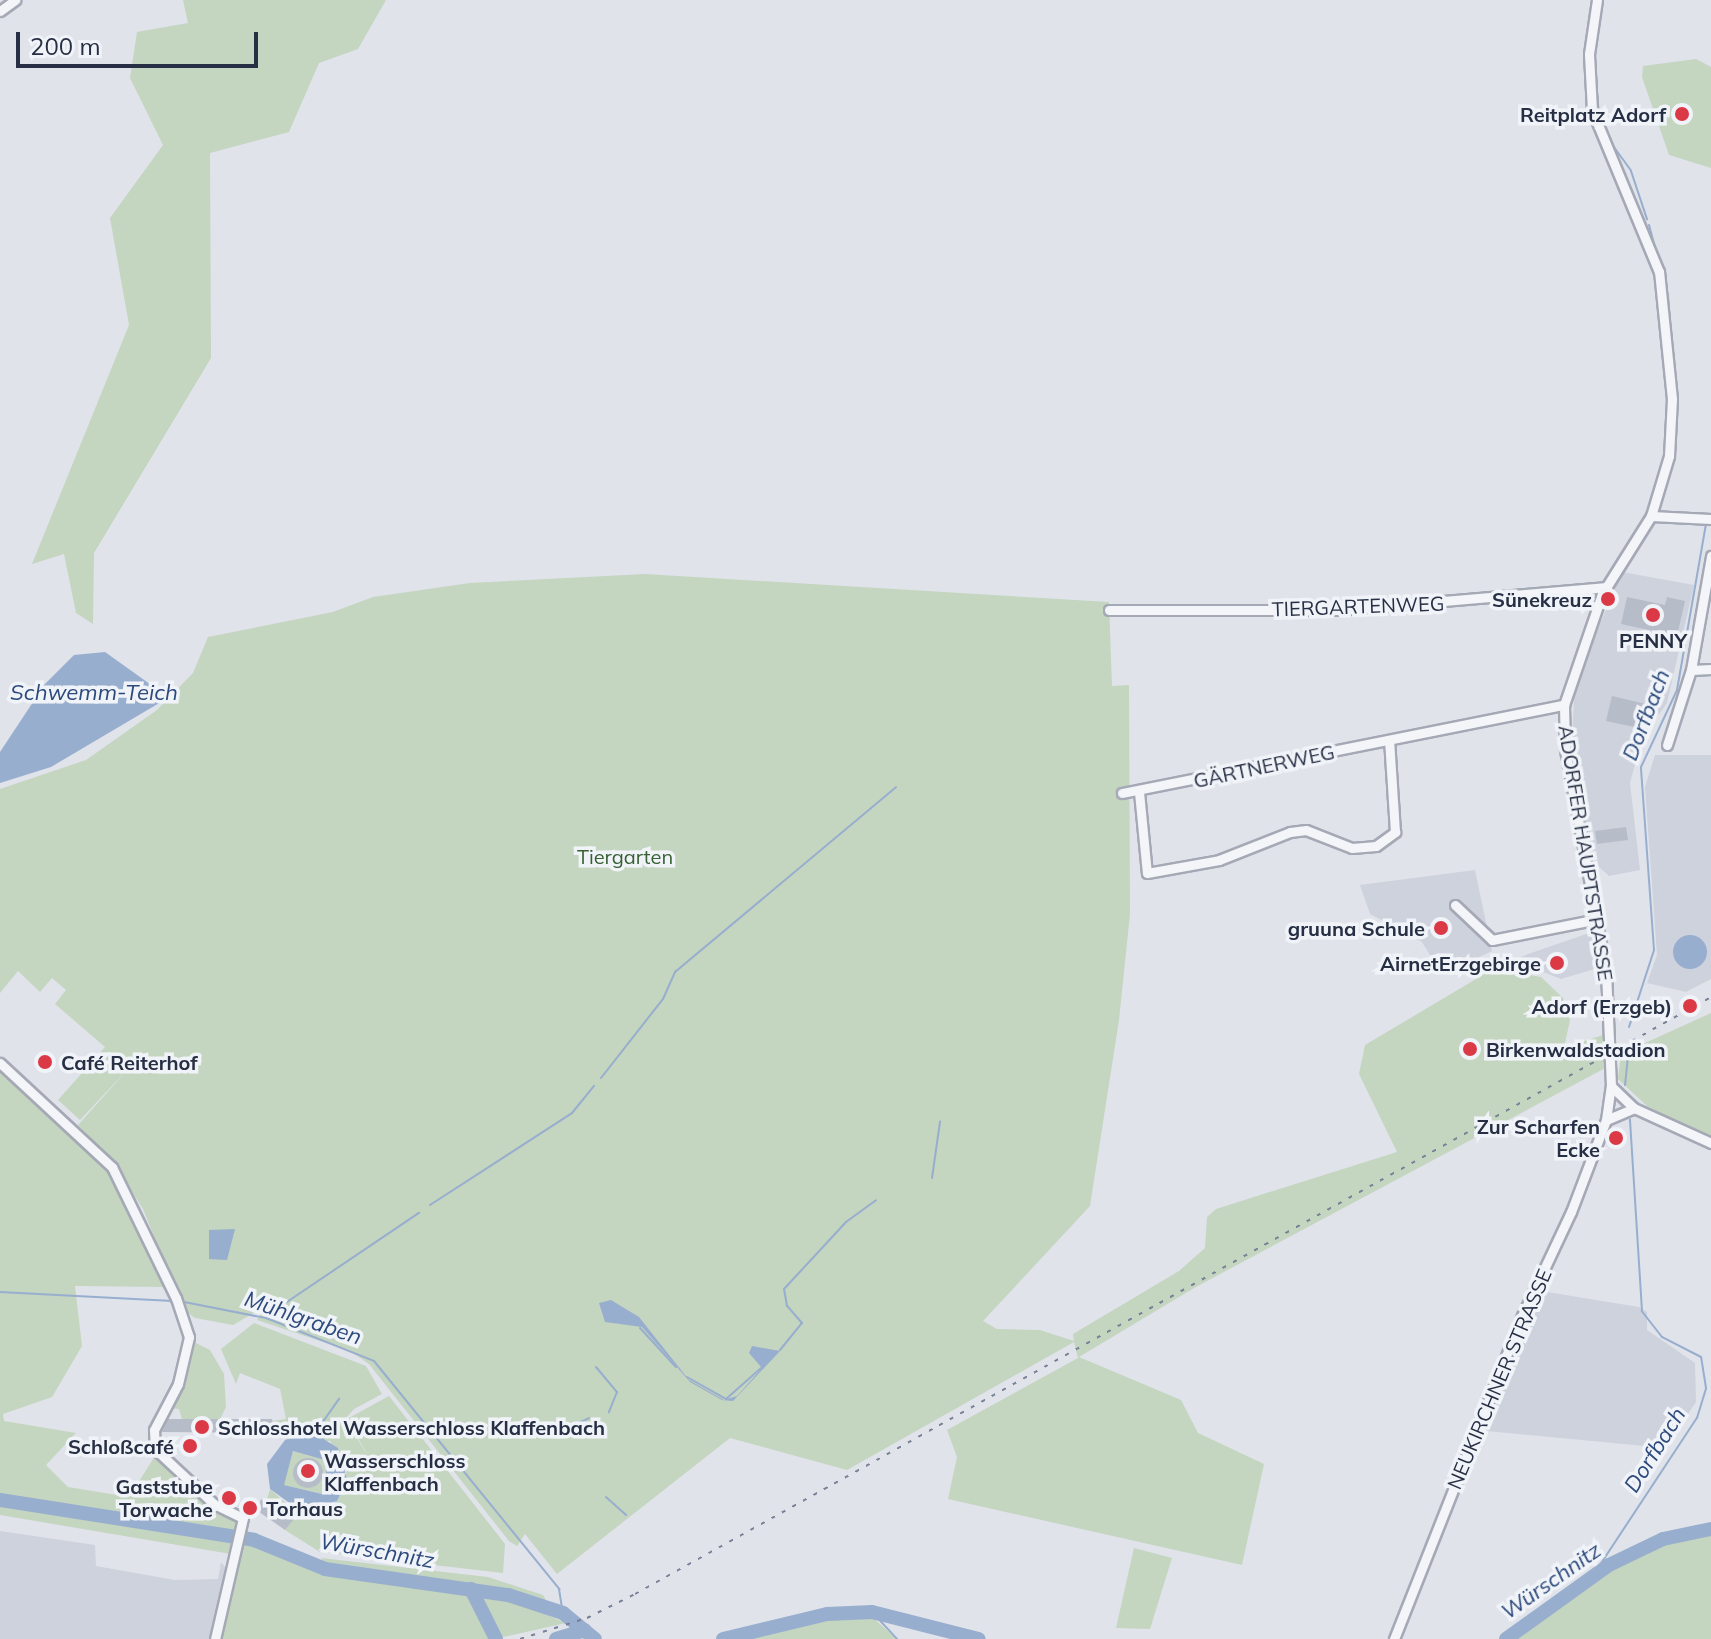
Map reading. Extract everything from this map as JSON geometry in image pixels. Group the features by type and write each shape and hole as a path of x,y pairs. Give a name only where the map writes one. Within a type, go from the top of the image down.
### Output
{"street":[{"path":"0,11 15,0"},
{"name":"ADORFER HAUPTSTRASSE","path":"1597,0 1589,54 1592,110 1659,272 1671,362 1669,456 1651,516 1607,587 1564,705 1565,749 1598,919 1611,1028 1611,1086 1606,1120"},
{"path":"1651,516 1706,519"},
{"path":"1667,745 1691,670 1711,556"},
{"name":"TIERGARTENWEG","path":"1109,610 1338,610 1607,587"},
{"path":"1691,670 1711,669"},
{"name":"GÄRTNERWEG","path":"1122,793 1564,705"},
{"path":"1139,792 1147,873 1219,860 1290,832 1306,830 1352,848 1376,846 1395,832 1389,740"},
{"path":"1455,905 1492,940 1598,919"},
{"path":"0,1063 112,1167 177,1301 189,1337 178,1384 154,1430 155,1449 214,1504 242,1522 215,1639"},
{"path":"1611,1086 1634,1108 1711,1143"},
{"path":"1606,1120 1634,1108"},
{"name":"NEUKIRCHNER STRASSE","path":"1394,1639 1606,1120"}],"shaded area":[{"path":"1622,572 1694,585 1667,703 1642,738 1630,783 1640,870 1609,876 1590,859 1572,756 1573,719 1575,683"},
{"path":"1655,755 1711,755 1711,979 1686,992 1647,983 1657,955 1645,787"},
{"name":"gruuna Schule","path":"1475,870 1492,951 1442,975 1422,942 1370,914 1360,885"},
{"path":"1592,932 1598,968 1561,979 1523,964 1520,957"},
{"path":"1541,1291 1639,1307 1647,1312 1647,1330 1695,1363 1696,1402 1665,1448 1486,1431"},
{"path":"0,1531 95,1545 96,1566 175,1580 218,1579 221,1562 228,1571 211,1639 0,1639"}],"green space":[{"path":"183,0 386,0 358,49 319,63 289,132 210,153 211,358 94,553 93,624 76,613 64,554 32,564 129,325 110,218 163,145 130,78 137,32 188,23"},
{"name":"Reitplatz Adorf","path":"1696,59 1711,67 1711,168 1669,155 1642,77 1643,66"},
{"name":"Tiergarten","path":"645,574 1109,602 1112,686 1129,685 1130,914 1119,1020 1090,1206 983,1321 997,1329 1040,1330 1074,1341 1073,1334 1179,1271 1205,1248 1207,1217 1216,1209 1397,1152 1359,1074 1365,1045 1503,963 1508,971 1541,977 1563,998 1570,1020 1564,1048 1603,1035 1609,1066 1194,1288 1079,1357 1181,1400 1198,1433 1264,1464 1242,1565 948,1499 957,1457 947,1430 1078,1358 1074,1342 847,1470 730,1438 557,1574 525,1534 517,1546 509,1541 369,1364 350,1351 257,1320 267,1305 233,1325 195,1318 184,1310 143,1209 114,1164 78,1125 129,1068 80,1120 58,1100 105,1047 55,1004 66,990 52,978 40,992 18,971 0,993 0,789 86,760 157,710 193,673 208,637 333,612 373,597 470,583"},
{"path":"1711,1013 1711,1139 1647,1106 1618,1079 1621,1054"},
{"path":"0,1061 111,1167 164,1287 75,1286 82,1346 52,1397 3,1414 4,1421 76,1433 46,1465 68,1487 129,1497 155,1456 236,1520 231,1554 0,1515"},
{"path":"254,1323 366,1366 382,1394 354,1409 345,1419 371,1461 347,1419 389,1396 505,1544 503,1573 339,1554 332,1536 320,1552 285,1530 293,1519 267,1500 270,1489 291,1508 321,1510 337,1501 347,1470 330,1441 285,1440 293,1427 273,1428 272,1421 286,1419 280,1389 240,1373 236,1384 221,1349"},
{"path":"194,1342 210,1350 224,1374 226,1407 219,1421 182,1419 179,1409 169,1408"},
{"path":"293,1451 328,1461 322,1494 283,1485"},
{"path":"1711,1531 1711,1639 1509,1639 1610,1566 1663,1541"},
{"path":"242,1543 350,1577 507,1598 566,1623 494,1639 219,1639"},
{"path":"1134,1548 1172,1558 1150,1629 1116,1628"},
{"path":"321,1558 488,1577 543,1595 548,1604 471,1585 326,1566"},
{"path":"872,1617 897,1639 745,1639 819,1620"}],"water":[{"name":"Schwemm-Teich","path":"105,652 161,692 161,702 51,767 0,783 0,752 45,684 74,655"},
{"path":"1690,935 1702,940 1707,952 1702,964 1690,969 1678,964 1673,952 1678,940"},
{"path":"235,1229 227,1260 209,1259 209,1230"},
{"path":"611,1300 639,1317 689,1380 724,1400 737,1396 762,1368 749,1353 752,1346 780,1351 733,1401 722,1400 690,1382 642,1327 605,1322 599,1303"},
{"path":"314,1433 338,1448 347,1479 337,1501 302,1512 270,1489 267,1464 285,1440","holes":["293,1451 328,1461 322,1494 284,1485"]}],"building":[{"name":"PENNY","path":"1627,597 1665,605 1667,597 1685,601 1677,636 1621,624"},
{"path":"1612,696 1650,705 1644,729 1606,721"},
{"path":"1626,827 1628,840 1597,844 1595,831"},
{"name":"Schlosshotel Wasserschloss Klaffenbach","path":"168,1419 272,1419 274,1433 162,1432"},
{"name":"Wasserschloss Klaffenbach","path":"308,1458 314,1459 322,1467 322,1479 314,1487 308,1488 302,1487 294,1479 293,1473 294,1467 302,1459"},
{"path":"261,1499 294,1519 285,1530 255,1509 254,1516 240,1508 242,1502 259,1505"}],"waterway":[{"name":"Dorfbach","path":"1595,69 1599,115"},
{"name":"Dorfbach","path":"1611,143 1631,171 1647,219"},
{"name":"Dorfbach","path":"1649,225 1668,296 1675,388"},
{"name":"Dorfbach","path":"1676,398 1677,406"},
{"name":"Dorfbach","path":"1629,1027 1654,950 1641,767 1677,690 1706,524"},
{"path":"601,1078 663,999 675,972 896,787"},
{"name":"Dorfbach","path":"1625,1085 1629,1049"},
{"path":"430,1205 572,1113 594,1086"},
{"name":"Dorfbach","path":"1592,1577 1697,1418 1706,1388 1701,1357 1662,1337 1642,1311 1630,1119"},
{"path":"932,1178 940,1122"},
{"path":"780,1350 802,1323 787,1306 784,1289 846,1222 876,1200"},
{"path":"275,1310 419,1213"},
{"name":"Mühlgraben","path":"0,1292 173,1301"},
{"name":"Mühlgraben","path":"179,1301 266,1318 374,1361 559,1589 563,1613"},
{"path":"640,1328 676,1367"},
{"path":"596,1367 617,1392 609,1412"},
{"path":"687,1377 726,1399 762,1367"},
{"path":"315,1433 339,1399"},
{"path":"559,1432 589,1418"},
{"path":"606,1497 626,1515"},
{"name":"Würschnitz","path":"0,1500 254,1540 325,1569 508,1595 563,1613 595,1639"},
{"name":"Würschnitz","path":"1506,1639 1609,1565 1663,1539 1711,1529"},
{"path":"471,1589 496,1639"},
{"path":"872,1612 897,1639"},
{"name":"Würschnitz","path":"723,1639 827,1614 872,1612 979,1639"},
{"path":"556,1639 585,1630"}],"railway":[{"path":"520,1639 587,1618 635,1594 1711,997"}],"place":[{"name":"Reitplatz Adorf","path":"1682,114"},
{"name":"Sünekreuz","path":"1608,599"},
{"name":"PENNY","path":"1653,615"},
{"name":"gruuna Schule","path":"1441,928"},
{"name":"AirnetErzgebirge","path":"1557,963"},
{"name":"Adorf (Erzgeb)","path":"1690,1006"},
{"name":"Birkenwaldstadion","path":"1470,1049"},
{"name":"Café Reiterhof","path":"45,1062"},
{"name":"Zur Scharfen Ecke","path":"1616,1138"},
{"name":"Schlosshotel Wasserschloss Klaffenbach","path":"202,1427"},
{"name":"Schloßcafé","path":"190,1446"},
{"name":"Wasserschloss Klaffenbach","path":"308,1471"},
{"name":"Gaststube Torwache","path":"229,1498"},
{"name":"Torhaus","path":"250,1508"}]}
